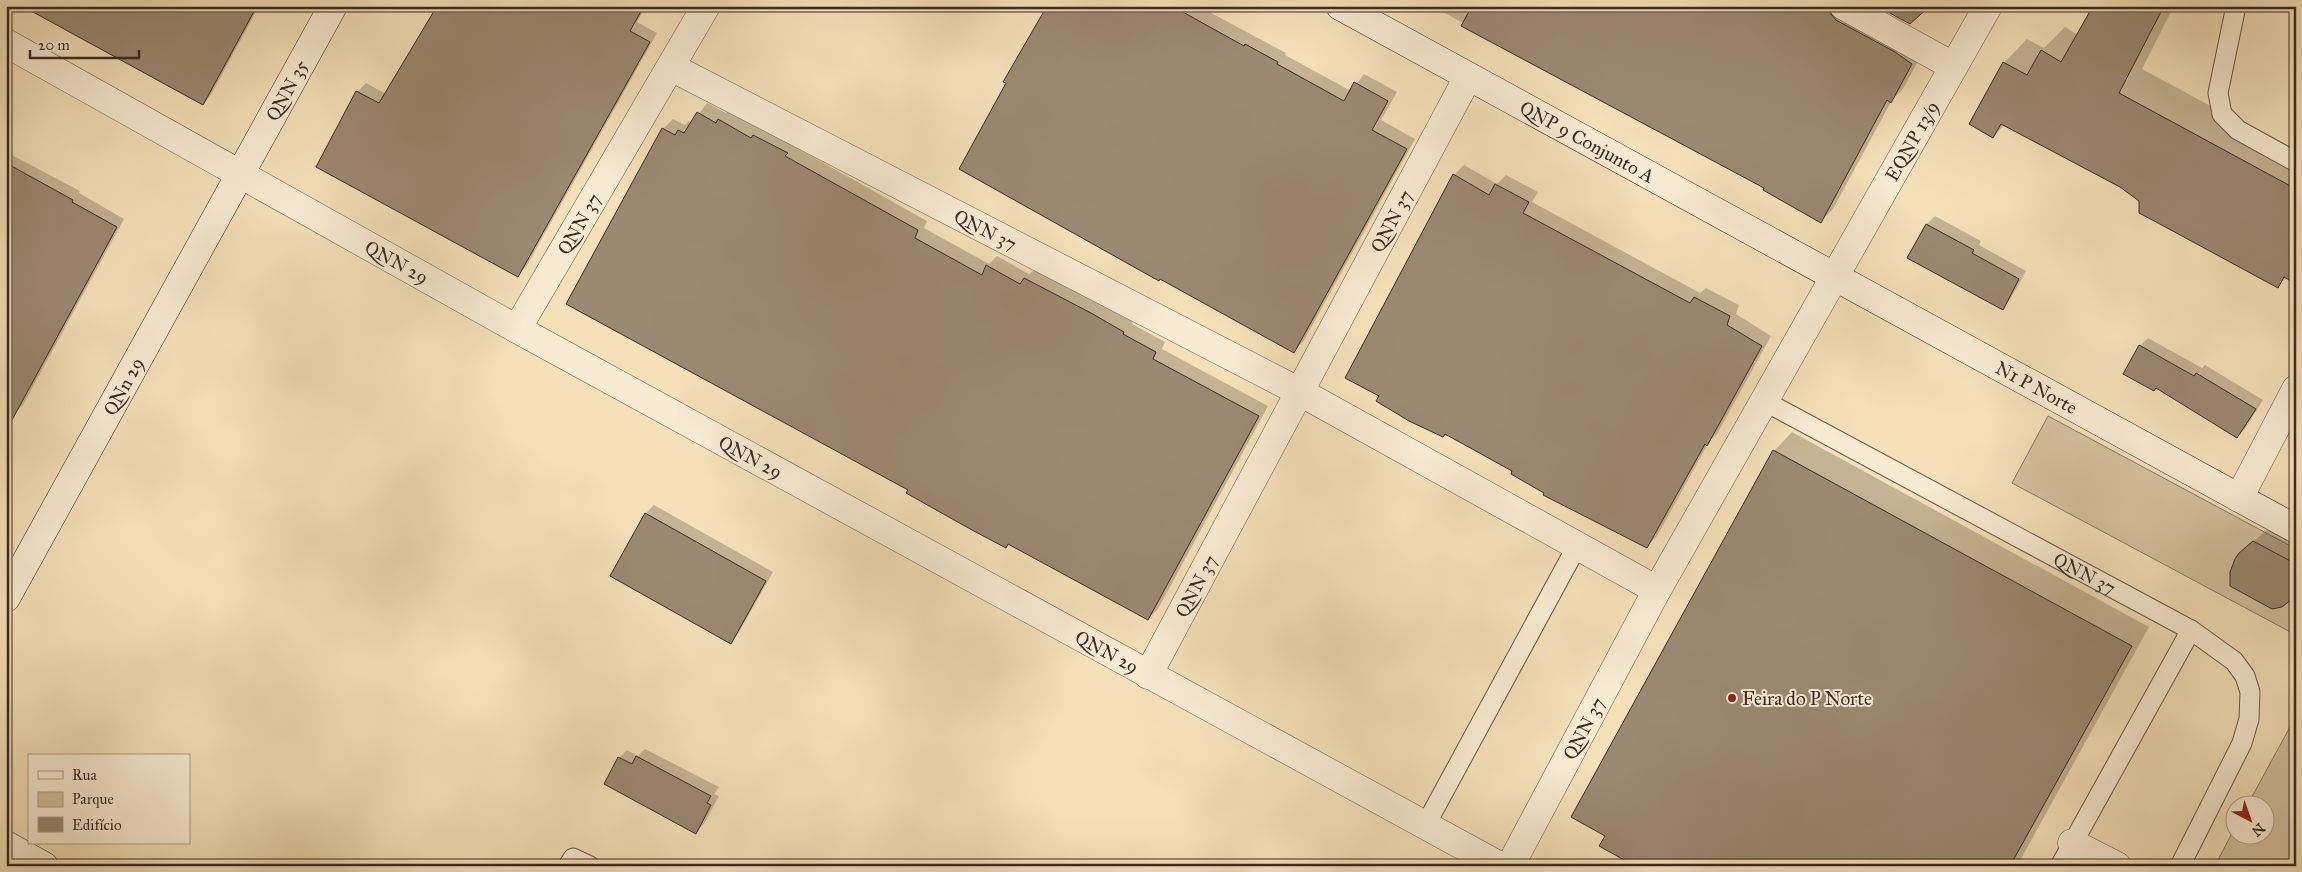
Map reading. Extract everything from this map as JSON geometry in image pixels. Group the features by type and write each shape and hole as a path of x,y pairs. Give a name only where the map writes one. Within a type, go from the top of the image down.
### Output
{"street":[{"name":"QNN 35","path":"240,175 333,6"},
{"name":"QNN 37","path":"516,329 706,6"},
{"name":"QNP 9 Conjunto A","path":"1340,6 1835,276"},
{"path":"1844,6 1953,66"},
{"name":"EQNP 13/9","path":"1835,276 1988,6"},
{"name":"QNN 29","path":"6,43 516,329 1500,866"},
{"name":"QNN 37","path":"671,67 1300,392 1657,590"},
{"name":"QNN 37","path":"1148,675 1468,77"},
{"name":"QNn 29","path":"6,598 240,175"},
{"name":"QNN 37","path":"1510,866 1657,590 1835,276"},
{"name":"N1 P Norte","path":"1835,276 2296,529"},
{"path":"2238,498 2296,389"},
{"path":"6,845 44,866"},
{"path":"2066,854 2117,866"}],"lane":[{"path":"2236,6 2218,92 2222,114 2238,130 2296,162"},
{"name":"QNN 37","path":"1764,400 2191,630 2234,661 2245,676 2250,692 2249,719 2242,743 2180,866"},
{"path":"1425,826 1577,546"},
{"path":"2066,854 2191,630"},
{"path":"568,866 573,858 590,866"}],"green space":[{"path":"2048,416 2296,549 2296,635 2012,483"},
{"path":"2296,716 2296,866 2215,866 2226,844 2274,844 2274,794 2253,794"}],"building":[{"path":"22,6 257,6 203,105"},
{"path":"437,6 644,6 630,31 650,42 518,277 316,167 356,91 379,103"},
{"path":"1047,6 1172,6 1244,46 1245,44 1278,62 1277,64 1344,101 1354,82 1388,101 1372,130 1407,149 1294,353 1160,279 1159,281 959,169 1006,83 1003,82"},
{"path":"1472,6 1828,6 1836,20 1895,52 1912,64 1891,103 1887,100 1821,223 1763,190 1764,188 1461,26"},
{"path":"1877,6 1930,6 1910,24"},
{"path":"2093,6 2164,6 2119,93 2296,189 2296,284 2284,277 2278,288 2139,213 2139,201 2120,187 2001,124 1993,138 1969,124 2003,62 2027,75 2041,50 2061,62"},
{"path":"697,112 716,123 718,119 751,138 753,135 788,153 785,156 918,230 915,238 982,275 986,265 1020,284 1024,278 1091,313 1124,332 1123,334 1156,352 1153,359 1259,416 1148,620 1008,544 1006,548 972,530 906,493 908,490 566,304 662,128 675,135 678,130 684,133"},
{"path":"6,163 117,227 6,431"},
{"path":"1453,174 1489,195 1495,184 1529,202 1523,213 1690,303 1694,297 1730,316 1727,325 1762,346 1707,446 1705,444 1647,548 1543,495 1544,493 1511,474 1512,471 1445,434 1443,437 1409,421 1376,401 1379,396 1345,378"},
{"path":"1926,224 1974,250 1972,253 2019,279 2003,310 1907,258"},
{"path":"2139,345 2194,376 2196,373 2256,409 2237,438 2156,388 2154,391 2123,374"},
{"path":"1773,450 2132,646 2010,866 1635,866 1599,846 1605,836 1571,817"},
{"path":"645,513 766,581 731,644 610,576"},
{"path":"2253,541 2296,564 2296,596 2282,607 2272,609 2230,586 2230,572 2235,559"},
{"path":"636,756 711,796 707,803 711,805 696,834 604,784 618,757 632,764"}],"place":[{"name":"Feira do P Norte","path":"1732,698"}]}
